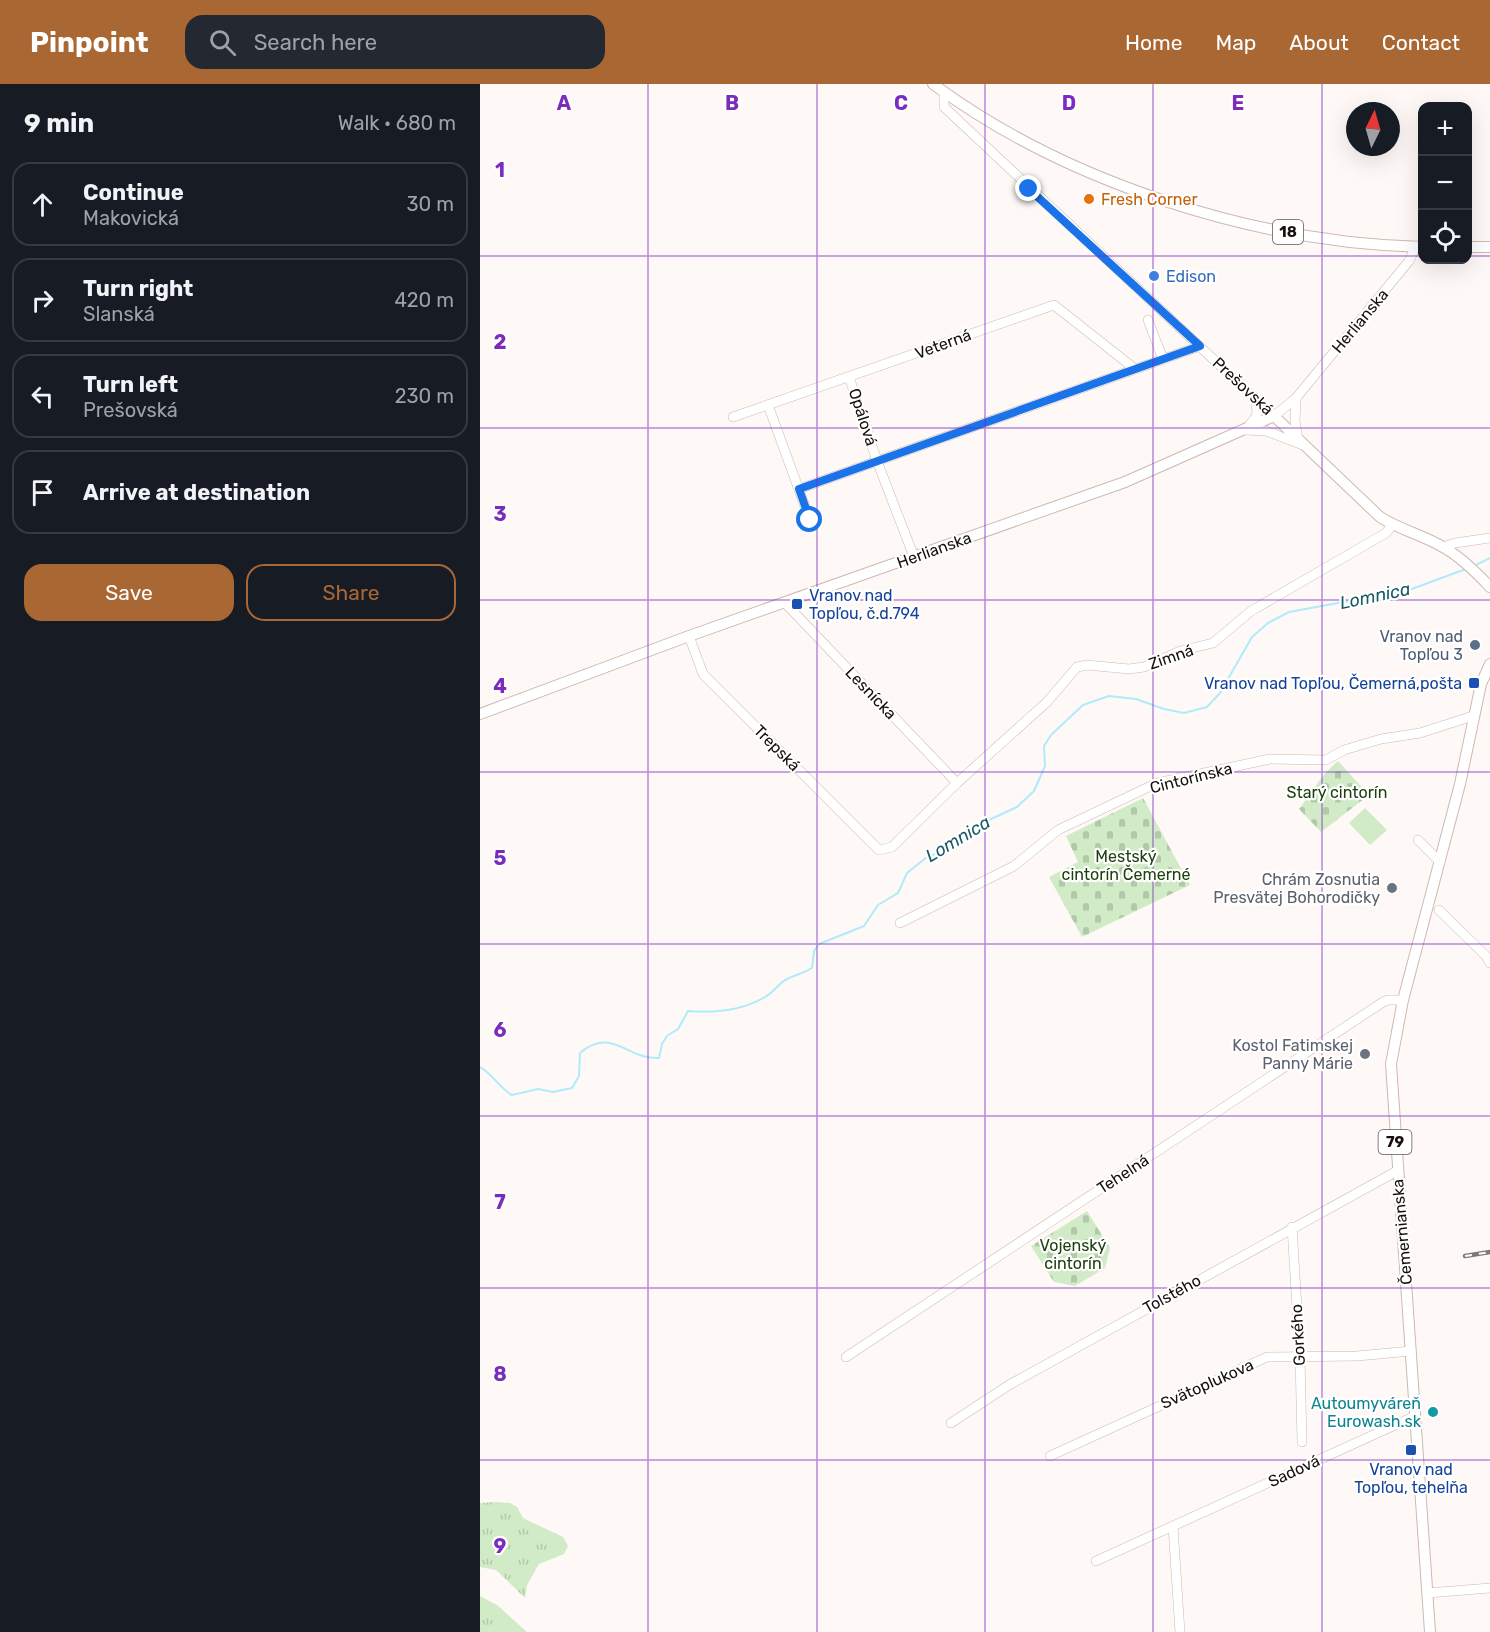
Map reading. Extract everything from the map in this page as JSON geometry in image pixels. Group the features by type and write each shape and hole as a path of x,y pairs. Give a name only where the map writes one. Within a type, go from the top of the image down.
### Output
{"main road":[{"name":"18","path":"933,84 985,119 1047,152 1112,181 1163,200 1240,222 1297,234 1418,247"},
{"path":"1472,248 1490,246"},
{"name":"Herlianska","path":"480,714 689,636 1125,482 1274,416"},
{"name":"Prešovská","path":"1274,416 1370,509 1392,525 1443,547 1459,558 1490,587"},
{"name":"Čemernianska","path":"1430,1632 1391,1064 1402,1000 1460,784 1481,684 1490,664"}],"street":[{"name":"Prešovská","path":"944,92 944,107 1274,416"},
{"name":"Herlianska","path":"1274,416 1296,398 1418,248"},
{"name":"Veterná","path":"733,417 1054,304 1135,369"},
{"path":"1148,320 1163,359"},
{"path":"799,489 1200,346"},
{"name":"Opálová","path":"849,377 877,461 914,557"},
{"path":"1244,428 1266,431 1300,442 1295,412 1296,398"},
{"path":"1244,428 1257,414 1256,399"},
{"path":"768,405 810,520"},
{"name":"Zimná","path":"879,850 892,847 957,783 1047,702 1077,667 1087,665 1129,669 1144,666 1180,651 1213,643 1251,611 1386,532 1392,525"},
{"path":"1443,547 1490,538"},
{"name":"Lesnícka","path":"785,603 957,783"},
{"name":"Trepská","path":"689,636 703,674 879,850"},
{"name":"Cintorínska","path":"900,923 1014,866 1058,830 1157,783 1270,759 1326,760 1344,750 1381,738 1420,734 1473,716"},
{"path":"1418,840 1440,862"},
{"path":"1439,910 1486,956 1490,963"},
{"name":"Tehelná","path":"846,1357 1383,1002 1402,1000"},
{"name":"Tolstého","path":"951,1423 1009,1385 1397,1171"},
{"name":"Gorkého","path":"1293,1227 1302,1442"},
{"name":"Svätoplukova","path":"1050,1456 1267,1357 1356,1356 1411,1352"},
{"name":"Sadová","path":"1096,1561 1415,1416"},
{"path":"1173,1527 1180,1632"},
{"path":"1428,1593 1490,1588"}],"green space":[{"name":"Starý cintorín","path":"1338,761 1369,795 1321,832 1299,809"},
{"name":"Mestský cintorín Čemerné","path":"1143,798 1190,885 1082,937 1049,877 1078,862 1066,836"},
{"path":"1365,808 1387,830 1370,845 1349,823"},
{"name":"Vojenský cintorín","path":"1087,1211 1110,1248 1105,1268 1075,1286 1054,1282 1031,1246"},
{"path":"480,1503 510,1503 517,1507 523,1518 563,1537 568,1546 564,1554 539,1564 527,1585 525,1598 496,1570 480,1567"},
{"path":"480,1596 497,1605 527,1632 480,1632"}],"waterway":[{"name":"Lomnica","path":"1474,566 1490,558"},
{"name":"Lomnica","path":"480,1067 512,1095 538,1089 553,1092 572,1088 579,1076 580,1053 601,1043 610,1043 638,1054 659,1058 662,1044 667,1036 678,1029 688,1011 718,1011 747,1005 768,995 787,979 812,968 814,951 819,944 864,926 878,905 898,893 907,873 927,857 949,849 967,830 1017,807 1034,791 1045,766 1044,746 1051,735 1083,705 1109,696 1136,699 1184,713 1207,707 1220,693 1252,637 1268,623 1289,612 1409,590 1466,569"}],"railway":[{"path":"1465,1256 1490,1252"}],"place":[{"name":"Fresh Corner","path":"1089,199"},
{"name":"Edison","path":"1154,276"},
{"name":"Vranov nad Topľou, č.d.794","path":"797,604"},
{"name":"Vranov nad Topľou 3","path":"1475,645"},
{"name":"Vranov nad Topľou, Čemerná,pošta","path":"1474,683"},
{"name":"Chrám Zosnutia Presvätej Bohorodičky","path":"1392,888"},
{"name":"Kostol Fatimskej Panny Márie","path":"1365,1054"},
{"name":"Autoumyváreň Eurowash.sk","path":"1433,1412"},
{"name":"Vranov nad Topľou, tehelňa","path":"1411,1450"}],"route":[{"path":"810,520 799,489 1200,346 1029,189"}]}
